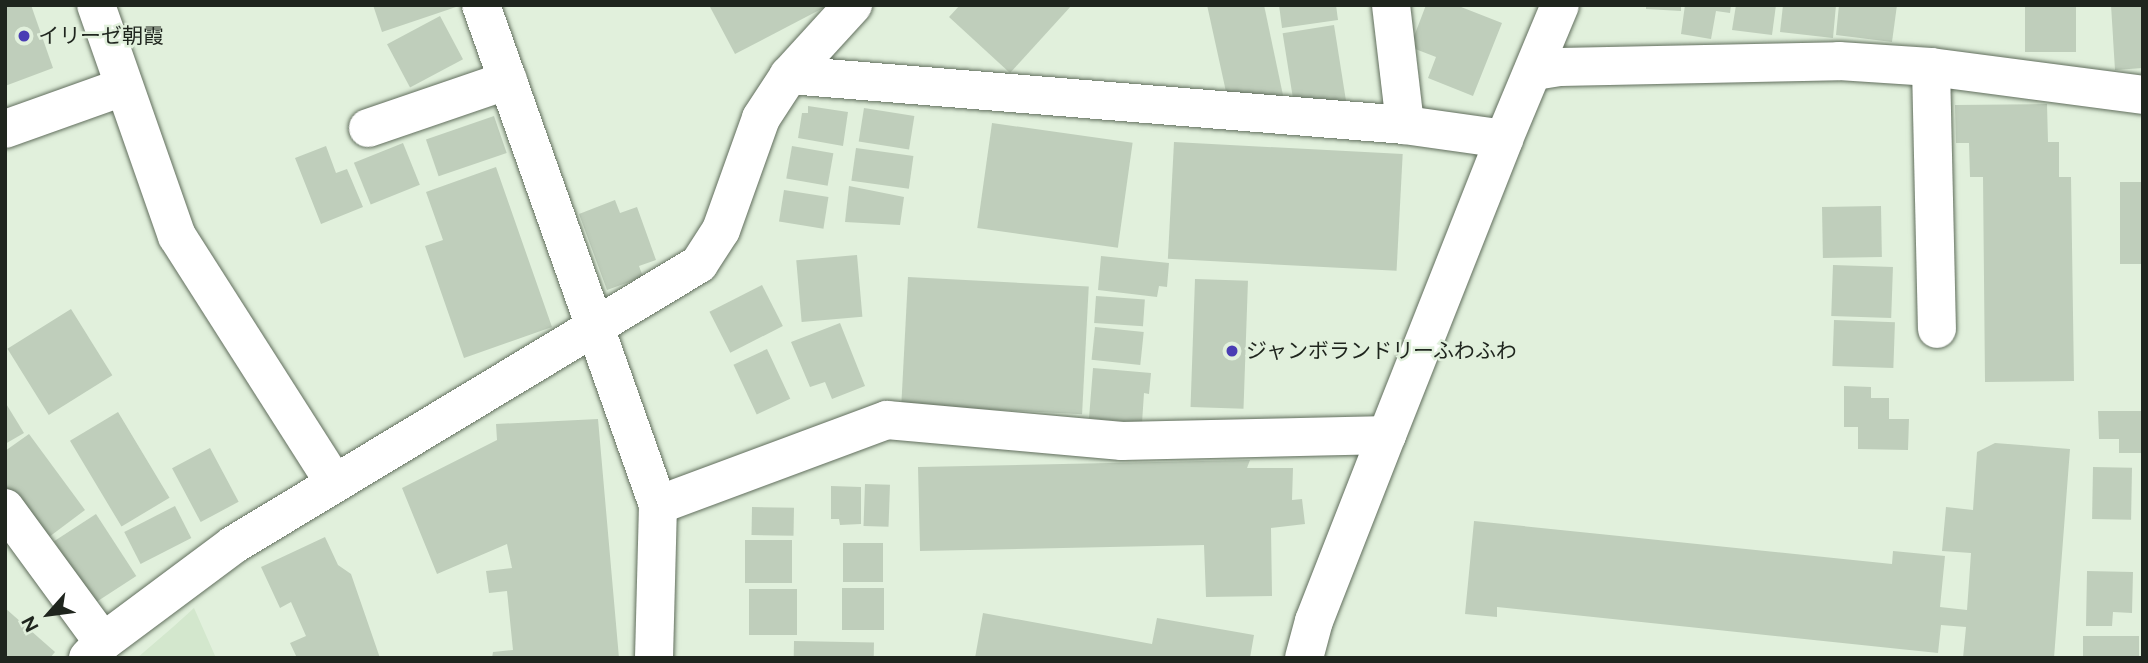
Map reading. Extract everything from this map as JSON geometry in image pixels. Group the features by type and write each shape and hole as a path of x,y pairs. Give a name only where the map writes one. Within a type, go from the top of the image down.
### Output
{"street":[{"path":"96,5 177,236 334,482"},
{"path":"481,5 658,505 654,658"},
{"path":"5,508 96,650 233,545 596,325 661,290 699,264 721,230 761,118 789,75 853,5"},
{"path":"1391,5 1405,125"},
{"path":"1304,658 1314,621 1504,139 1535,71 1560,5"},
{"path":"1535,71 1560,67 1839,61 1931,68 2143,95"},
{"path":"1931,68 1937,328"},
{"path":"789,75 1405,125 1504,139"},
{"path":"368,128 508,80"},
{"path":"5,129 123,87"},
{"path":"658,505 887,420 1122,441 1387,435"}],"shaded area":[{"path":"194,608 216,658 137,658 173,627"}],"building":[{"name":"イリーゼ朝霞","path":"5,5 31,5 53,68 5,86"},
{"path":"373,5 459,5 459,6 382,32"},
{"path":"709,5 829,5 735,54"},
{"path":"960,5 1072,5 1010,73 949,17"},
{"path":"1207,5 1264,5 1284,100 1228,101"},
{"path":"1279,5 1336,5 1338,20 1282,28"},
{"path":"1426,5 1456,5 1502,23 1473,96 1428,78 1436,57 1410,47"},
{"path":"1646,5 1681,5 1681,11 1646,9"},
{"path":"1685,5 1731,5 1730,13 1716,11 1711,39 1681,34"},
{"path":"1736,5 1776,5 1772,35 1732,30"},
{"path":"1783,5 1836,5 1833,38 1780,32"},
{"path":"1839,5 1897,5 1892,42 1836,35"},
{"path":"2025,5 2076,5 2076,52 2025,52"},
{"path":"2111,5 2143,5 2143,68 2115,70"},
{"path":"440,16 463,59 410,87 387,44"},
{"path":"1334,25 1347,105 1295,113 1283,33"},
{"path":"2047,104 2048,142 2059,142 2059,177 2071,177 2074,381 1985,382 1983,177 1970,177 1969,143 1956,143 1955,105"},
{"path":"808,106 848,112 843,146 798,138 802,113 808,113"},
{"path":"864,108 914,116 909,150 859,142"},
{"path":"494,116 507,153 439,176 426,139"},
{"path":"992,123 1133,143 1118,248 977,228"},
{"path":"1174,142 1403,154 1397,271 1168,259"},
{"path":"403,143 420,185 371,205 354,163"},
{"path":"326,146 336,173 347,169 363,207 321,224 295,158"},
{"path":"792,146 833,153 828,186 786,178"},
{"path":"856,148 913,156 909,189 851,181"},
{"path":"496,167 552,327 464,358 425,246 443,240 426,192"},
{"path":"2120,182 2143,182 2143,264 2120,264"},
{"path":"849,186 904,197 900,225 845,222"},
{"path":"784,190 828,197 823,229 779,222"},
{"path":"615,200 620,213 637,207 656,260 639,266 643,277 607,290 579,214"},
{"path":"1881,206 1882,257 1823,258 1822,207"},
{"path":"857,255 862,317 802,322 796,260"},
{"path":"1101,256 1169,263 1167,287 1159,286 1157,297 1098,290"},
{"path":"1833,265 1893,267 1891,318 1831,316"},
{"path":"908,277 1089,286 1082,414 901,405"},
{"path":"1195,279 1248,281 1244,409 1191,407"},
{"path":"762,285 783,326 730,353 709,312"},
{"path":"1096,296 1145,299 1143,326 1094,323"},
{"path":"71,309 112,375 49,415 7,349"},
{"path":"1834,320 1895,322 1893,368 1832,366"},
{"path":"840,323 865,386 832,399 825,382 810,387 791,342"},
{"path":"1095,327 1144,332 1140,365 1092,360"},
{"path":"767,349 790,399 757,414 733,365"},
{"path":"1093,368 1151,373 1149,394 1144,393 1142,423 1089,418"},
{"path":"1844,386 1871,387 1871,398 1889,398 1889,419 1909,419 1908,450 1858,449 1858,427 1844,427"},
{"path":"5,402 24,433 5,444"},
{"path":"2098,411 2143,411 2143,453 2119,453 2119,439 2099,439"},
{"path":"118,412 170,498 122,527 70,441"},
{"path":"598,419 619,658 492,658 493,652 513,650 507,591 489,593 486,571 512,568 507,544 437,574 402,488 497,440 496,424"},
{"path":"29,434 85,510 45,540 5,485 5,451"},
{"path":"1995,443 2070,449 2054,658 1963,658 1966,627 1941,625 1938,653 1497,607 1497,617 1465,614 1474,521 1892,564 1893,551 1945,556 1940,607 1967,610 1971,553 1942,551 1946,507 1973,510 1977,452"},
{"path":"210,448 239,502 201,522 172,468"},
{"path":"1250,460 1247,468 1293,468 1292,500 1302,499 1305,524 1271,528 1272,596 1206,597 1204,545 920,551 918,467"},
{"path":"2093,467 2132,468 2131,520 2092,519"},
{"path":"865,484 890,485 889,527 864,526"},
{"path":"831,486 861,487 861,524 840,525 839,519 831,519"},
{"path":"175,506 191,538 141,564 124,532"},
{"path":"752,507 794,508 794,536 752,535"},
{"path":"96,514 136,576 94,603 54,541"},
{"path":"325,537 338,565 351,574 380,658 297,658 290,643 306,636 291,602 280,608 261,567"},
{"path":"745,540 792,540 792,583 745,583"},
{"path":"843,543 883,543 883,582 843,582"},
{"path":"2087,571 2133,572 2132,613 2113,612 2112,626 2086,626"},
{"path":"842,588 884,588 884,630 842,630"},
{"path":"749,589 797,589 797,635 749,635"},
{"path":"5,608 55,652 50,658 5,658"},
{"path":"983,613 1152,644 1157,618 1254,635 1250,658 975,658"},
{"path":"2083,636 2139,636 2139,658 2083,658"},
{"path":"794,641 874,642 874,658 794,658"}],"place":[{"name":"イリーゼ朝霞","path":"24,36"},
{"name":"ジャンボランドリーふわふわ","path":"1232,351"}]}
